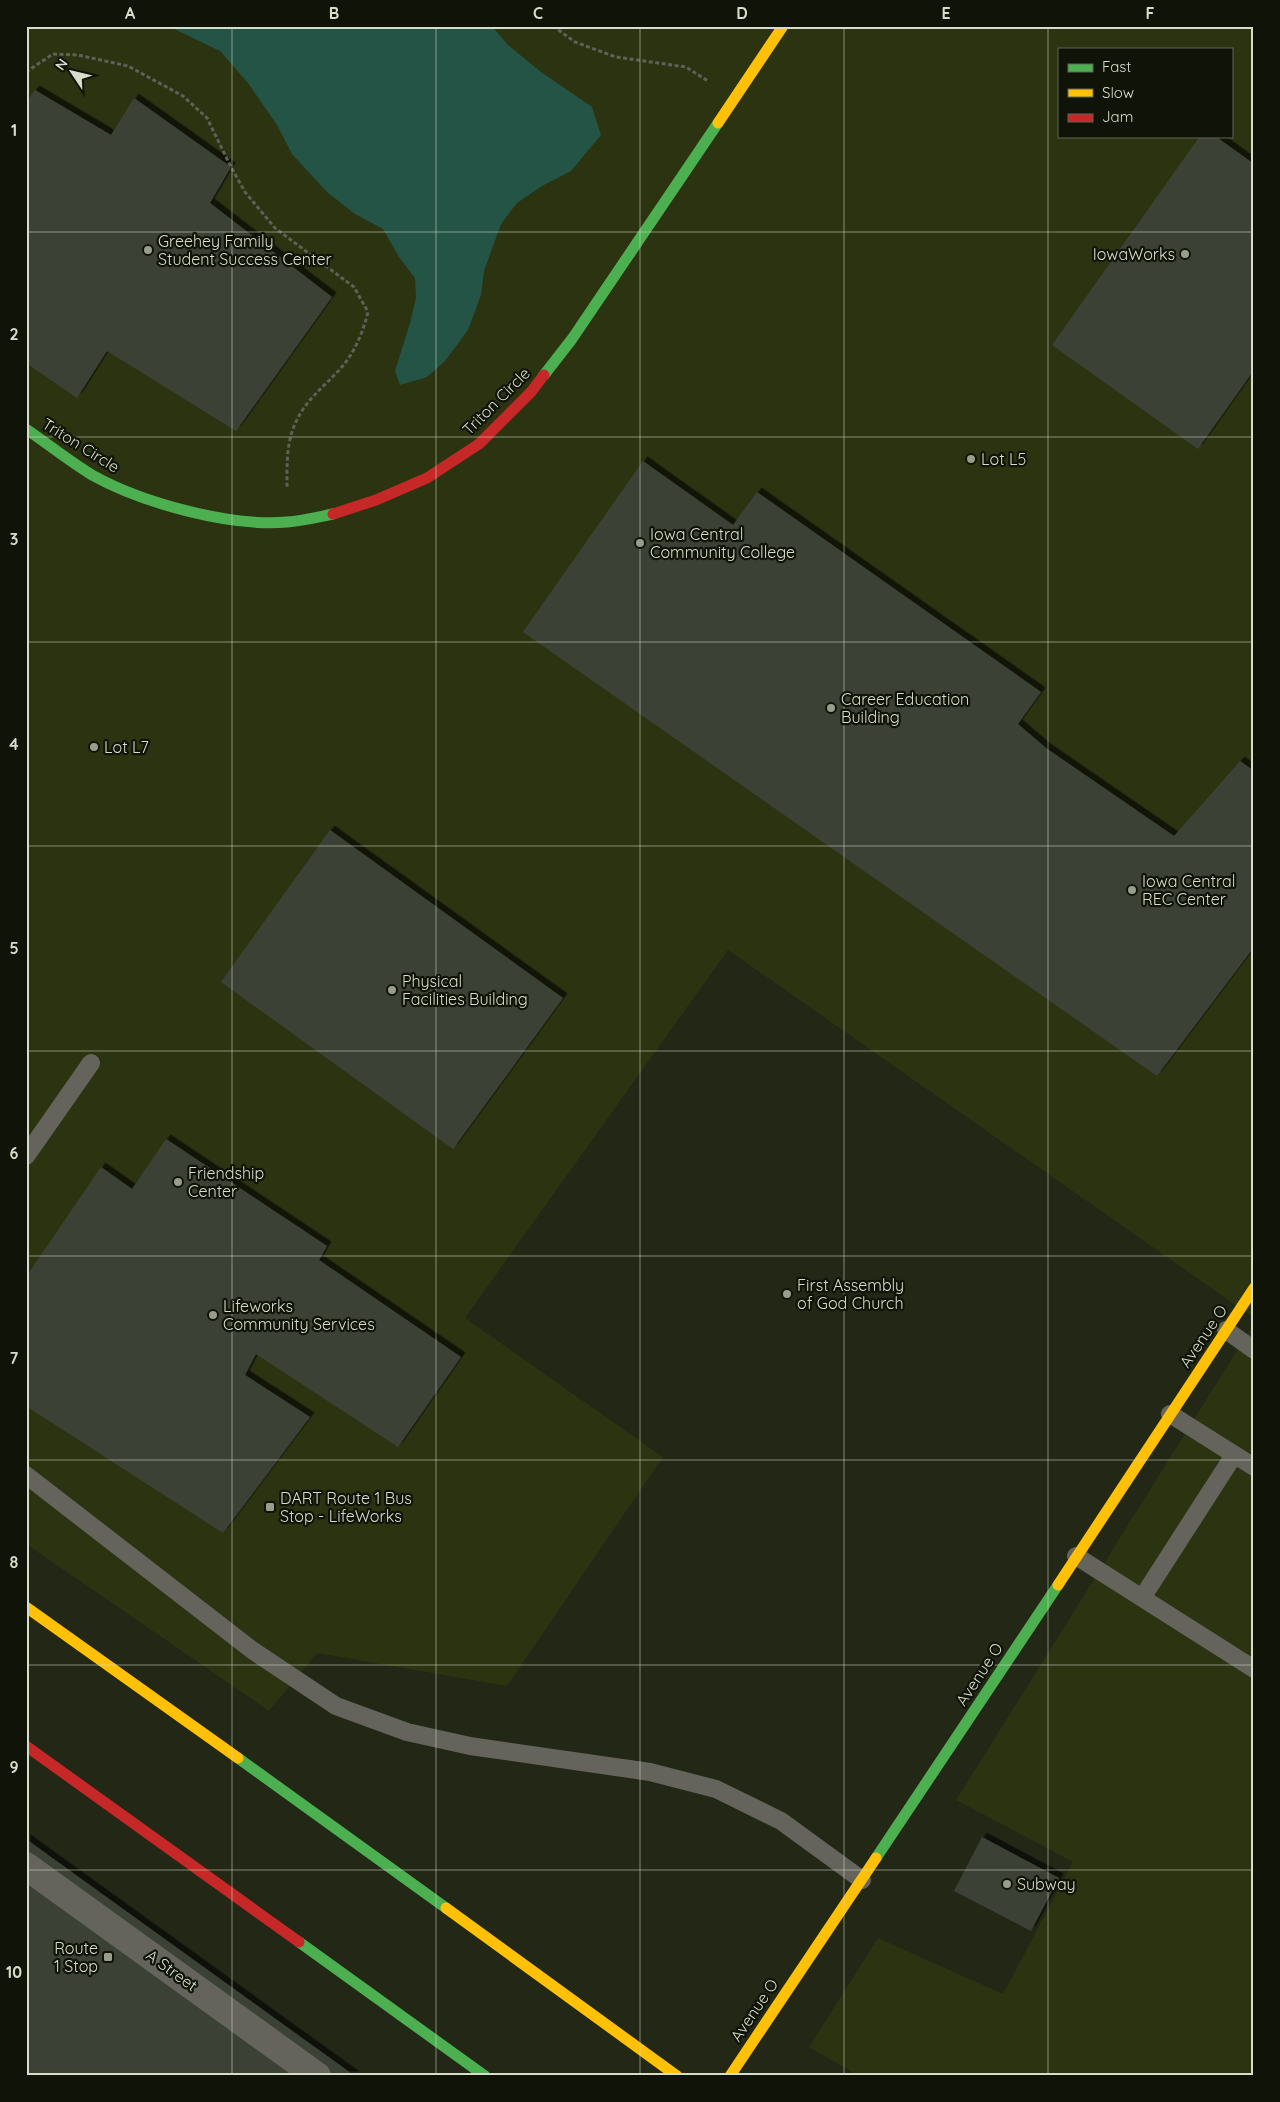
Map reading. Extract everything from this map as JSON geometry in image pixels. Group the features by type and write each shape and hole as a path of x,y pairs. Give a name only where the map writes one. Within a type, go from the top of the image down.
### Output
{"street":[{"name":"Triton Circle","path":"26,429 93,475 145,498 192,512 238,521 287,522 334,514 376,500 427,478 479,444 531,392 572,339 783,26"},
{"name":"Avenue O","path":"730,2076 1254,1288"},
{"path":"26,1607 287,1793 677,2076"},
{"path":"26,1746 485,2076"},
{"name":"A Street","path":"26,1866 314,2075"}],"lane":[{"path":"26,1156 91,1063"},
{"path":"1226,1330 1254,1350"},
{"path":"1170,1414 1254,1467"},
{"path":"1142,1598 1234,1455"},
{"path":"26,1475 252,1650 336,1706 416,1734 470,1746 650,1772 716,1789 781,1821 862,1880"},
{"path":"1076,1556 1254,1668"}],"path":[{"path":"553,26 575,42 616,57 686,67 735,97"},
{"path":"26,72 53,54 78,55 128,66 183,96 207,118 245,192 274,228 354,287 368,312 363,333 342,367 312,395 294,424 286,453 287,522"}],"shaded area":[{"name":"Iowa Central Community College","path":"26,26 1254,26 1254,1318 728,950 465,1318 663,1457 507,1686 317,1653 269,1711 26,1544"},
{"path":"168,26 492,26 508,45 541,72 592,107 601,135 571,171 542,186 517,203 501,224 484,271 481,295 468,330 445,361 427,377 400,385 395,371 416,298 415,278 399,257 383,229 355,214 327,192 292,154 277,125 248,83 220,51"},
{"path":"1254,1323 1254,2076 859,2076 809,2047 878,1938 1003,1994 1073,1862 956,1800"}],"building":[{"name":"Greehey Family Student Success Center","path":"35,90 111,135 134,98 231,167 210,203 332,297 236,431 107,351 77,398 26,363 26,102"},
{"name":"IowaWorks","path":"1199,138 1218,138 1254,164 1254,370 1198,449 1052,345"},
{"name":"Career Education Building","path":"643,461 733,525 757,492 1041,692 1018,724 1046,748 1174,836 1240,761 1254,771 1254,947 1157,1076 523,632"},
{"name":"Physical Facilities Building","path":"330,830 563,998 453,1149 221,982"},
{"name":"Lifeworks Community Services","path":"166,1139 327,1246 319,1260 461,1357 398,1447 256,1354 245,1375 310,1417 223,1533 26,1406 26,1277 101,1167 132,1189"},
{"name":"Subway","path":"982,1837 1059,1878 1031,1931 954,1891"},
{"name":"Route 1 Stop","path":"26,1839 355,2076 26,2076"}],"traffic: fast":[{"path":"544,375 572,339 718,123"},
{"path":"26,429 92,475 136,495 187,511 213,517 264,523 310,519 333,514"},
{"path":"876,1858 1058,1585"},
{"path":"238,1758 446,1908"},
{"path":"299,1942 485,2076"}],"traffic: slow":[{"path":"718,123 783,26"},
{"path":"1058,1585 1254,1288"},
{"path":"26,1607 238,1758"},
{"path":"730,2076 876,1858"},
{"path":"446,1908 677,2076"}],"traffic: jam":[{"path":"333,514 376,500 427,478 479,444 531,392 544,375"},
{"path":"26,1746 299,1942"}],"place":[{"name":"Greehey Family Student Success Center","path":"148,250"},
{"name":"IowaWorks","path":"1185,254"},
{"name":"Lot L5","path":"971,459"},
{"name":"Iowa Central Community College","path":"640,543"},
{"name":"Career Education Building","path":"831,708"},
{"name":"Lot L7","path":"94,747"},
{"name":"Iowa Central REC Center","path":"1132,890"},
{"name":"Physical Facilities Building","path":"392,990"},
{"name":"Friendship Center","path":"178,1182"},
{"name":"First Assembly of God Church","path":"787,1294"},
{"name":"Lifeworks Community Services","path":"213,1315"},
{"name":"DART Route 1 Bus Stop - LifeWorks","path":"270,1507"},
{"name":"Subway","path":"1007,1884"},
{"name":"Route 1 Stop","path":"108,1957"}]}
